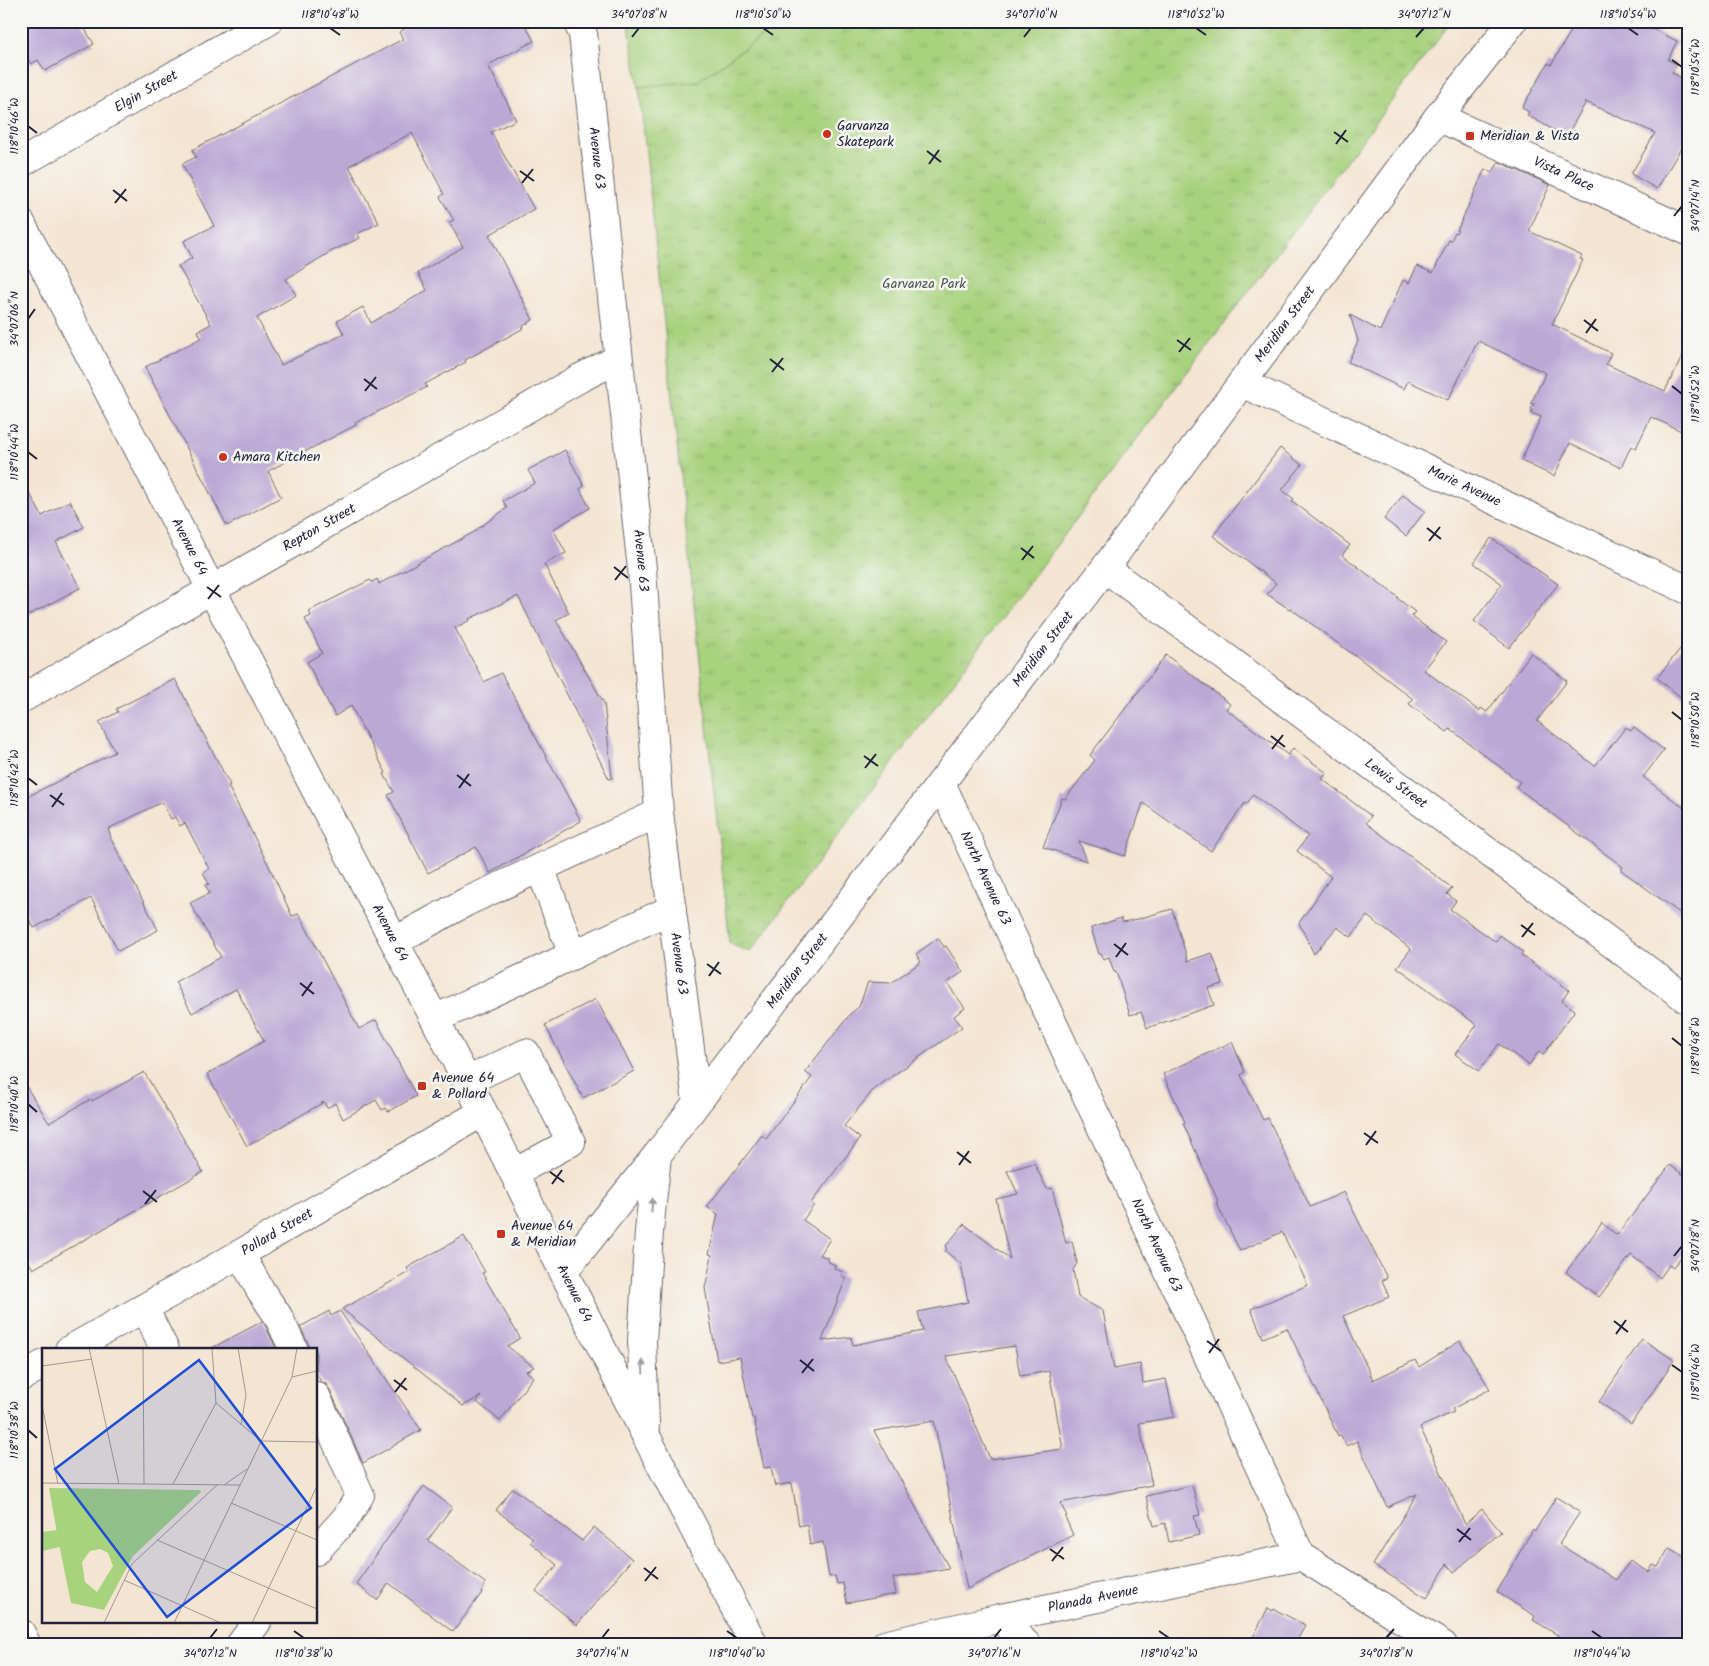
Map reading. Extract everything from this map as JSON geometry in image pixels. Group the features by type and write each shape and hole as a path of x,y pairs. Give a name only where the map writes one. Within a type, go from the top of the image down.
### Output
{"street":[{"name":"Elgin Street","path":"21,163 236,29 270,21"},
{"name":"Avenue 63","path":"577,21 584,34 642,569 659,813 697,1102"},
{"name":"Meridian Street","path":"564,1271 657,1155 1105,568 1507,23"},
{"name":"Vista Place","path":"1438,117 1688,230"},
{"name":"Avenue 64","path":"21,223 467,1080 645,1434 754,1645"},
{"name":"Repton Street","path":"21,699 580,378 618,359"},
{"name":"Marie Avenue","path":"1242,383 1688,590"},
{"name":"Lewis Street","path":"1105,568 1688,1000"},
{"name":"North Avenue 63","path":"941,784 1302,1556"},
{"path":"395,942 466,902 659,813"},
{"path":"540,868 573,955"},
{"path":"435,1019 672,909"},
{"path":"467,1080 526,1053 558,1115 571,1142 514,1173"},
{"name":"Pollard Street","path":"74,1348 240,1254 483,1112"},
{"path":"645,1434 642,1341 646,1272 657,1155"},
{"path":"240,1254 278,1316 293,1348"},
{"path":"144,1308 164,1348"},
{"path":"21,1377 42,1365"},
{"path":"318,1400 360,1495 346,1518 318,1549"},
{"path":"1302,1556 1443,1645"},
{"name":"Planada Avenue","path":"884,1645 1001,1618 1302,1556"},
{"path":"1001,1618 1027,1645"},
{"path":"240,1645 256,1624"},
{"path":"21,1633 27,1645"}],"green space":[{"path":"628,21 784,21 698,81 639,87"},
{"name":"Garvanza Park","path":"784,21 1452,21 750,952 730,944 639,87 698,81"}],"building":[{"path":"32,21 80,21 94,44 45,71 38,60 31,64 21,48 21,27"},
{"path":"418,21 523,21 534,41 488,65 516,120 491,132 534,209 489,235 533,320 523,326 524,328 425,384 427,387 355,423 356,425 268,471 281,497 227,526 145,367 201,338 198,331 211,324 178,266 192,258 184,241 214,226 182,164 196,157 192,150 403,39 399,32","holes":["412,133 444,194 440,197 454,220 449,222 463,247 418,273 427,290 371,323 363,307 337,321 344,334 281,365 257,318 296,295 286,279 332,251 360,238 357,234 379,223 349,166"]},
{"path":"1577,21 1635,21 1677,41 1668,60 1677,64 1672,73 1688,81 1688,136 1657,189 1631,174 1655,133 1586,102 1566,137 1527,115 1529,112 1522,108 1548,63 1551,65"},
{"path":"1499,162 1550,185 1529,231 1582,256 1580,259 1583,260 1552,324 1611,353 1606,364 1665,391 1688,345 1688,434 1651,417 1636,448 1631,446 1621,468 1570,443 1554,476 1521,461 1541,417 1531,413 1534,404 1531,403 1546,373 1478,341 1448,400 1408,381 1404,389 1348,362 1358,341 1350,315 1380,331 1403,280 1409,283 1417,266 1433,273 1449,240 1451,241 1456,233 1485,169 1492,173"},
{"path":"1280,448 1302,465 1282,490 1294,499 1292,501 1350,545 1342,555 1398,597 1415,612 1411,616 1446,642 1424,670 1479,711 1481,708 1487,712 1531,653 1567,681 1537,721 1595,766 1626,727 1631,731 1634,727 1664,750 1643,777 1688,811 1688,919 1621,870 1623,867 1516,787 1520,782 1450,729 1447,732 1409,704 1413,699 1290,608 1267,594 1276,583 1213,536"},
{"path":"565,450 584,486 580,489 590,508 553,529 566,553 544,564 569,613 556,620 604,703 612,778 609,779 518,596 469,619 455,628 484,682 501,673 581,821 490,873 476,847 428,873 388,795 394,792 384,774 386,773 351,706 335,716 307,662 322,653 305,619 311,616 309,611 370,580 372,582 377,579 379,584 476,531 507,508 503,501 535,483 528,470"},
{"path":"21,477 42,516 70,501 84,527 56,542 80,588 21,619"},
{"path":"1403,495 1425,511 1406,536 1384,519"},
{"path":"1491,538 1558,584 1509,648 1474,621 1502,584 1474,563"},
{"path":"1688,639 1688,703 1657,678"},
{"path":"1166,655 1230,704 1226,709 1288,755 1293,748 1327,773 1322,779 1371,816 1366,823 1452,888 1447,894 1456,901 1450,909 1496,942 1500,935 1523,952 1521,955 1569,990 1562,1001 1575,1010 1543,1055 1539,1051 1529,1065 1499,1044 1479,1071 1455,1054 1477,1025 1397,967 1411,949 1367,916 1351,937 1337,927 1314,954 1299,923 1331,877 1297,851 1308,836 1253,795 1247,804 1245,803 1211,851 1143,803 1125,856 1079,841 1087,861 1043,847 1062,798 1065,799 1095,760 1090,755"},
{"path":"175,679 230,785 228,786 292,916 299,914 359,1029 376,1020 416,1096 388,1112 386,1108 382,1110 376,1100 343,1119 335,1103 327,1108 324,1102 247,1146 207,1074 264,1041 236,989 192,1013 175,982 221,957 190,903 210,893 205,885 209,884 203,872 209,869 185,823 180,826 175,817 171,819 162,802 108,829 110,837 158,930 118,951 91,898 34,928 21,903 21,800 115,752 99,722 118,712 116,709"},
{"path":"1172,909 1188,961 1212,953 1223,984 1208,988 1214,1005 1147,1028 1141,1012 1130,1015 1116,972 1114,972 1109,957 1103,959 1101,954 1099,954 1091,928 1121,918 1123,922"},
{"path":"938,938 944,947 946,946 963,972 947,983 965,1008 954,1016 962,1027 874,1089 844,1126 860,1138 811,1203 814,1205 803,1220 830,1239 820,1255 828,1258 827,1261 835,1265 834,1268 843,1272 841,1276 846,1278 822,1341 851,1337 853,1345 923,1331 918,1312 968,1302 961,1264 945,1251 947,1249 945,1247 964,1224 1010,1259 996,1199 1018,1194 1007,1171 1034,1163 1047,1189 1052,1188 1066,1243 1072,1241 1077,1263 1073,1270 1078,1297 1103,1311 1114,1369 1140,1364 1143,1383 1166,1379 1174,1417 1139,1423 1152,1485 1060,1503 1067,1516 1065,1517 1073,1535 967,1589 934,1421 874,1431 949,1568 893,1578 896,1594 847,1603 843,1583 837,1584 835,1576 829,1577 823,1542 810,1545 807,1524 799,1526 792,1483 775,1486 771,1467 764,1468 740,1357 717,1361 705,1288 712,1255 709,1254 718,1214 707,1207 762,1135 766,1139 812,1077 805,1072 851,1013 859,1007 868,982 891,983 921,962 916,954","holes":["1015,1346 1020,1376 1049,1371 1063,1449 990,1459 946,1356"]},
{"path":"596,999 634,1071 583,1098 545,1025"},
{"path":"1232,1042 1245,1072 1241,1075 1263,1120 1268,1118 1310,1207 1344,1192 1387,1278 1382,1280 1389,1297 1343,1316 1373,1380 1415,1360 1419,1367 1460,1341 1490,1389 1452,1409 1454,1412 1420,1427 1465,1524 1482,1509 1501,1532 1454,1572 1447,1564 1427,1598 1373,1565 1417,1494 1387,1507 1357,1441 1346,1446 1341,1435 1338,1436 1287,1328 1263,1338 1251,1309 1308,1285 1282,1232 1240,1251 1216,1202 1218,1201 1163,1074"},
{"path":"144,1072 203,1172 33,1269 21,1249 21,1078 49,1123"},
{"path":"1670,1165 1688,1178 1688,1247 1673,1268 1669,1265 1660,1278 1631,1255 1599,1297 1566,1272 1602,1223 1617,1235"},
{"path":"464,1236 485,1272 482,1273 520,1338 507,1346 534,1367 526,1371 533,1377 500,1421 477,1402 481,1396 463,1406 342,1309 409,1272 407,1268"},
{"path":"329,1311 331,1316 340,1311 421,1430 363,1463 330,1390 318,1377 318,1348 309,1348 300,1327"},
{"path":"263,1321 276,1348 212,1348"},
{"path":"1642,1339 1674,1360 1631,1424 1599,1402"},
{"path":"1192,1485 1200,1515 1194,1516 1199,1535 1169,1542 1165,1523 1154,1526 1146,1496"},
{"path":"424,1486 452,1507 428,1540 485,1583 481,1594 453,1632 389,1583 377,1600 356,1584"},
{"path":"513,1488 582,1541 594,1527 632,1559 577,1625 536,1591 557,1565 530,1542 533,1538 496,1510"},
{"path":"1556,1497 1580,1512 1559,1544 1616,1580 1630,1561 1649,1572 1653,1565 1658,1567 1669,1548 1688,1559 1688,1645 1552,1645 1558,1635 1533,1620 1535,1616 1497,1592 1533,1529 1535,1531"},
{"path":"1268,1608 1273,1611 1274,1609 1305,1625 1295,1645 1249,1645"}],"place":[{"name":"Garvanza Skatepark","path":"827,134"},
{"name":"Meridian & Vista","path":"1470,136"},
{"name":"Amara Kitchen","path":"223,457"},
{"name":"Avenue 64 & Pollard","path":"422,1086"},
{"name":"Avenue 64 & Meridian","path":"501,1234"}]}
